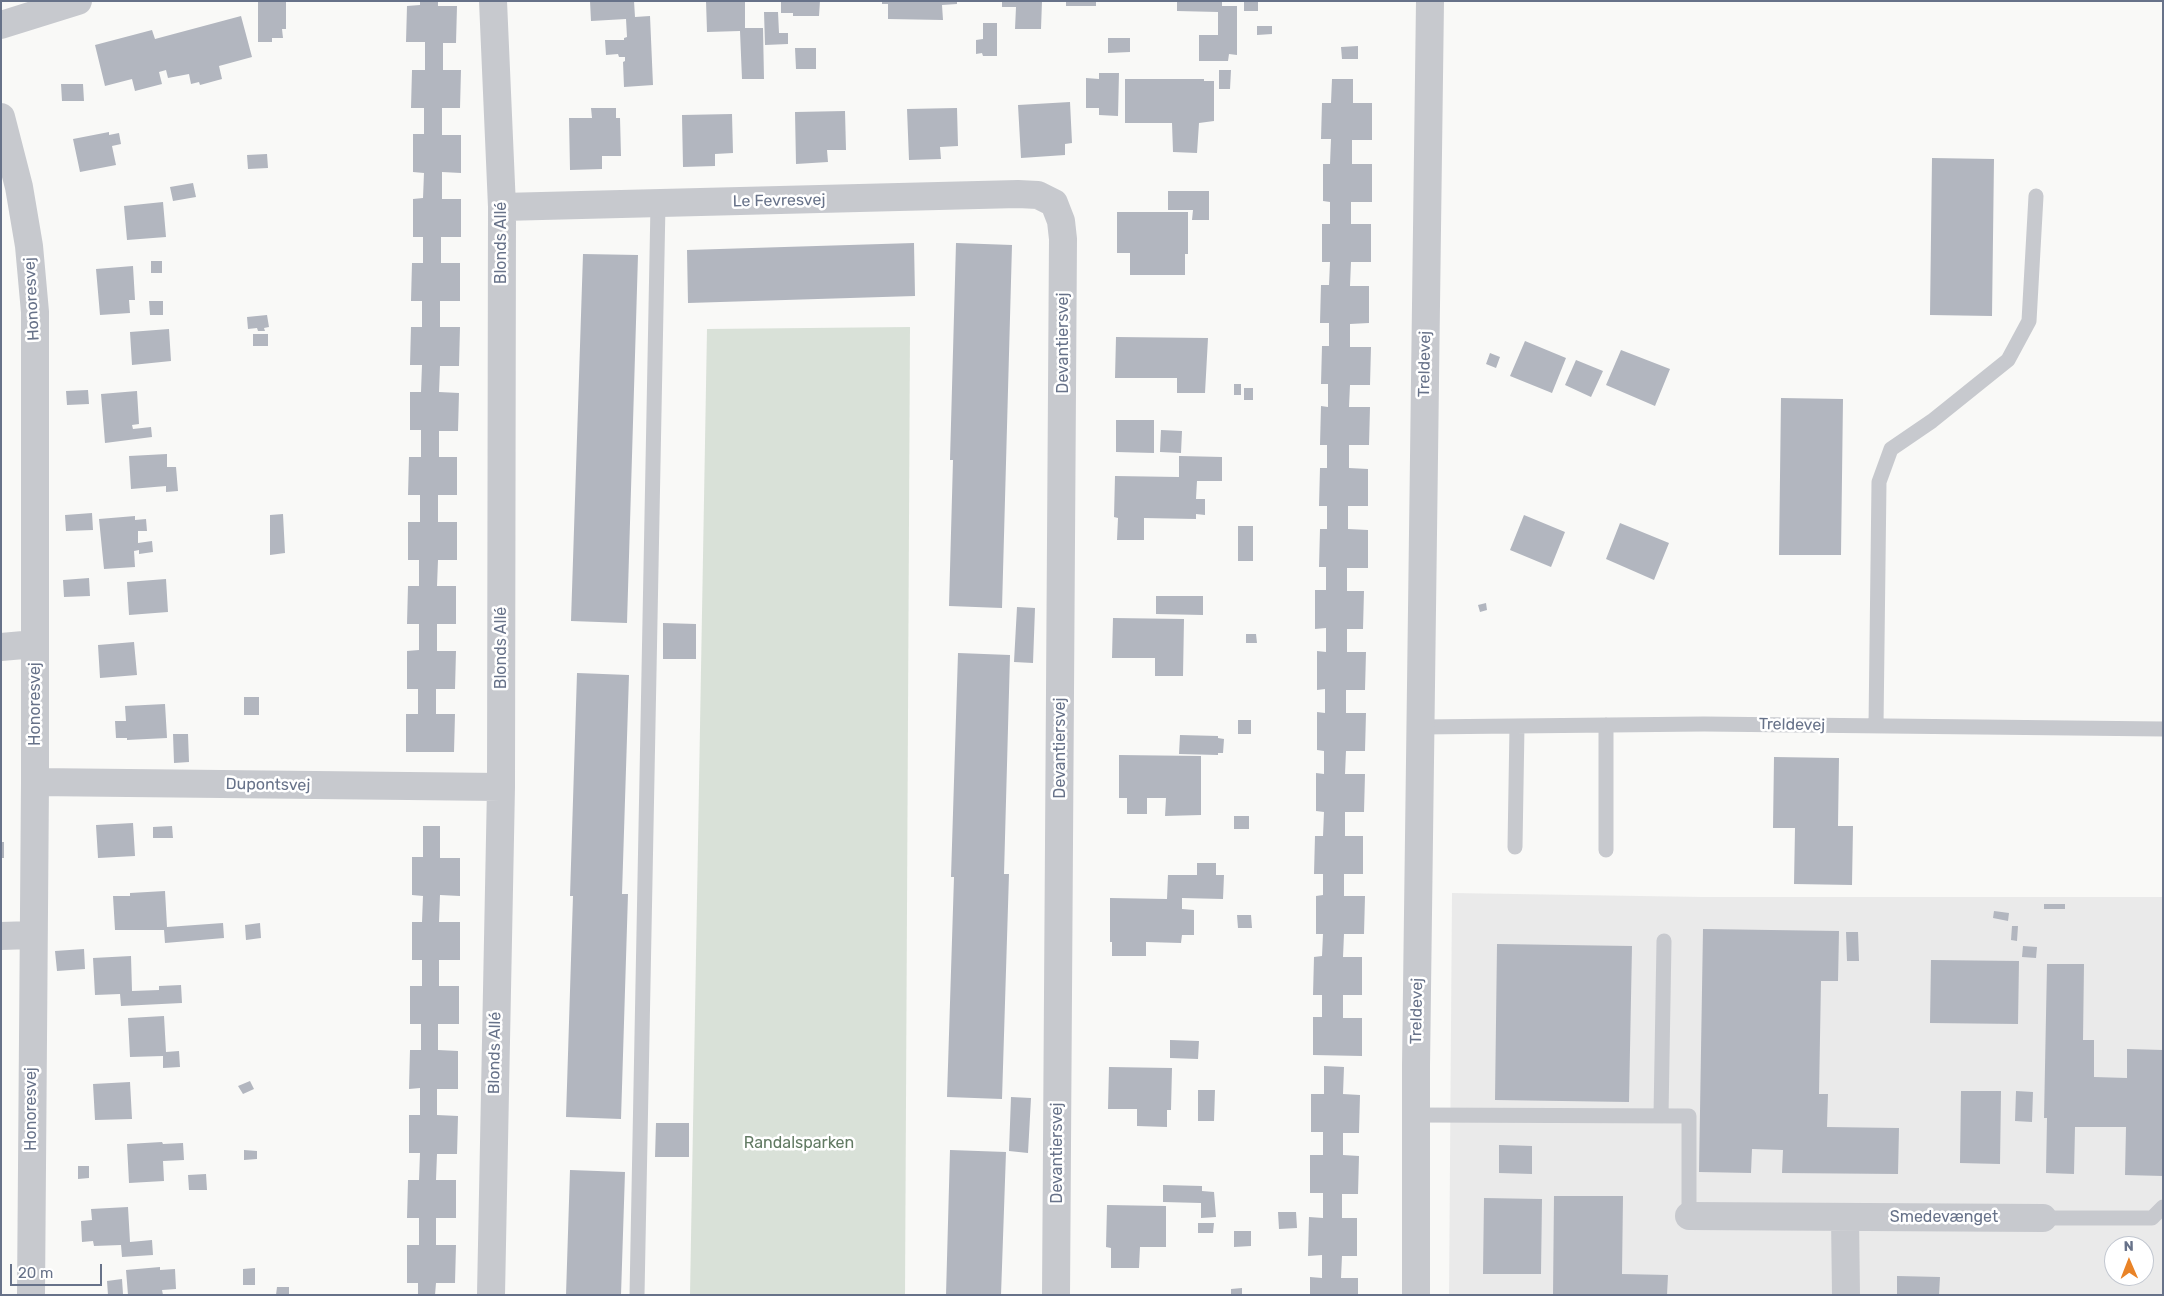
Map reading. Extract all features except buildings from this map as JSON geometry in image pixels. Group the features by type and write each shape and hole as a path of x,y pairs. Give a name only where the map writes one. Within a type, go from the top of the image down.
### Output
{"street":[{"path":"1,25 78,1"},
{"name":"Blonds Allé","path":"490,1295 501,787 502,207 492,1"},
{"name":"Treldevej","path":"1416,1295 1416,1115 1430,1"},
{"name":"Honoresvej","path":"1,117 20,187 29,246 35,312 31,1295"},
{"name":"Le Fevresvej","path":"502,207 1018,194 1038,196 1054,203"},
{"name":"Devantiersvej","path":"1054,203 1061,221 1063,240 1056,1295"},
{"path":"1,646 35,644"},
{"name":"Dupontsvej","path":"34,782 501,787"},
{"path":"1,936 32,934"},
{"name":"Smedevænget","path":"1689,1216 2043,1218"},
{"path":"1845,1217 1846,1295"}],"lane":[{"path":"1876,726 1879,482 1891,449 1932,421 2008,360 2029,321 2036,196"},
{"path":"637,1295 658,204"},
{"name":"Treldevej","path":"1421,727 1704,724 2163,729"},
{"path":"1606,725 1606,850"},
{"path":"1515,847 1517,726"},
{"path":"1661,1116 1664,941"},
{"path":"1416,1115 1689,1116 1689,1216"},
{"path":"2043,1218 2152,1218 2163,1207"}],"shaded area":[{"path":"1452,893 1703,897 2163,897 2163,1295 1449,1295"}],"green space":[{"name":"Randalsparken","path":"910,327 905,1295 690,1295 707,329"}]}
